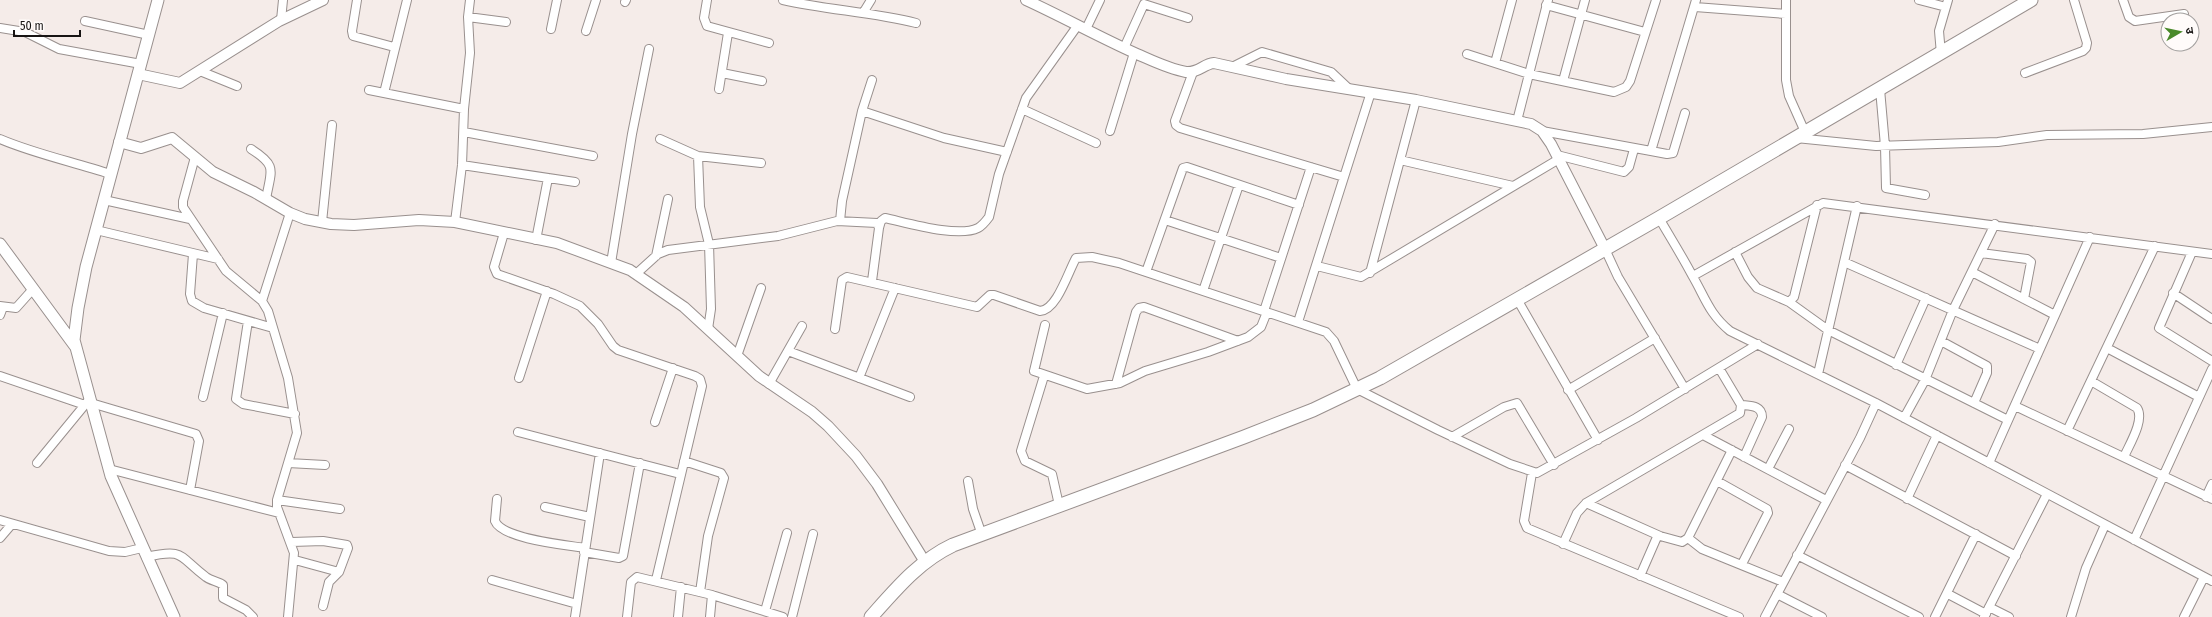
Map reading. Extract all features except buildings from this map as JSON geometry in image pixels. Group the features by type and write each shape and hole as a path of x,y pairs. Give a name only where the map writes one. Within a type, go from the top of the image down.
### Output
{"highway":[{"path":"871,617 895,590 925,562 936,553 953,545 1244,437 1313,410 1380,378 1659,218 2031,0"}],"main road":[{"path":"158,0 96,230 78,308 74,340 88,402 109,469 144,552 174,617"},
{"path":"0,244 77,349"}],"street":[{"path":"281,20 283,0"},
{"path":"0,28 25,32 59,49 139,69 180,83 281,20 323,0"},
{"path":"357,0 352,31 353,36 394,47"},
{"path":"384,93 394,47 407,0"},
{"path":"455,222 462,166 464,109 470,53 468,17 470,0"},
{"path":"551,30 557,0"},
{"path":"586,31 596,0"},
{"path":"707,0 704,23 710,28 769,43"},
{"path":"783,0 815,7 863,13 916,23"},
{"path":"863,13 871,0"},
{"path":"1026,0 1134,53 1158,63 1193,72 1199,71 1208,63 1286,79 1416,100 1531,124 1542,132 1558,157 1618,277 1685,389"},
{"path":"872,281 879,228 881,221 886,218 955,232 978,228 989,217 997,181 1022,109 1032,88 1082,27 1100,0"},
{"path":"1495,63 1512,0"},
{"path":"1563,81 1585,0"},
{"path":"1467,54 1529,74 1614,92 1626,87 1630,81 1656,0"},
{"path":"1786,0 1787,88 1799,135 1864,146 1885,146 1998,142 2047,135 2143,134 2212,127"},
{"path":"1919,0 1947,3 1939,31 1941,54"},
{"path":"2025,73 2083,51 2086,48 2087,43 2074,0"},
{"path":"2123,0 2129,17 2135,21 2160,17"},
{"path":"1517,121 1547,3 1581,15 1645,32"},
{"path":"1651,151 1695,3 1786,14"},
{"path":"1124,48 1144,4 1188,18"},
{"path":"468,17 506,22"},
{"path":"85,21 149,35"},
{"path":"719,89 728,33"},
{"path":"611,262 632,134 649,49"},
{"path":"1232,67 1262,52 1331,72 1348,88"},
{"path":"1110,130 1134,53"},
{"path":"200,71 237,86"},
{"path":"1193,72 1175,121 1176,125 1180,128 1344,176"},
{"path":"722,73 762,81"},
{"path":"840,221 842,201 862,111 872,80"},
{"path":"1880,89 1885,146 1886,188 1924,195"},
{"path":"369,90 464,109"},
{"path":"1298,322 1371,92"},
{"path":"1370,273 1416,100"},
{"path":"1022,109 1096,143"},
{"path":"862,111 944,138 1007,152"},
{"path":"1542,132 1667,154 1672,153 1685,113"},
{"path":"322,222 332,125"},
{"path":"464,132 593,156"},
{"path":"119,142 141,148 172,138 213,172 290,213 322,222 354,225 419,220 455,222 557,244 611,262 636,274 684,307 769,384 812,412 828,426 856,456 877,484 925,562"},
{"path":"0,139 22,148 65,159 110,174"},
{"path":"660,139 698,156 760,163"},
{"path":"251,148 266,158 271,169 266,199"},
{"path":"1317,266 1356,277 1370,273 1514,186 1558,157 1624,172 1629,167 1634,149"},
{"path":"698,156 700,207 709,244 711,309 708,329"},
{"path":"195,157 183,201 183,207 218,259 233,278 262,301 268,311 288,378 297,433 277,500 278,513 292,542 294,560 288,617"},
{"path":"1400,160 1514,186"},
{"path":"462,166 575,182"},
{"path":"1146,272 1183,168 1187,166 1299,205"},
{"path":"1045,325 1034,368 1036,373 1087,389 1116,384 1145,371 1238,341 1257,332 1311,167"},
{"path":"536,240 548,178"},
{"path":"1203,290 1239,185"},
{"path":"104,200 190,219"},
{"path":"656,256 668,200"},
{"path":"1693,276 1817,205 1830,203 2212,254"},
{"path":"1790,302 1794,297 1817,205"},
{"path":"1818,374 1857,206"},
{"path":"262,301 290,213"},
{"path":"1659,218 1693,276 1710,310 1718,321 1730,331 1876,403 2208,579 2184,617"},
{"path":"1165,220 1281,258"},
{"path":"636,274 656,256 668,250 778,236 840,221 873,222 877,223 879,228"},
{"path":"1904,418 1925,380 1953,310 1995,224"},
{"path":"96,230 218,259"},
{"path":"504,233 494,271 547,291 580,306 598,324 613,346 618,350 673,368 700,379 702,386 656,580"},
{"path":"1989,463 2090,237"},
{"path":"2067,431 2155,246"},
{"path":"1735,252 1748,277 1757,288 1790,302 1828,330 1925,380 2008,420"},
{"path":"2192,252 2159,328 2212,361"},
{"path":"193,254 190,294 192,301 204,308 273,328"},
{"path":"1981,254 2027,259 2031,262 2024,299"},
{"path":"835,329 842,280 847,277 872,281 894,288 977,307 990,295 994,295 1040,311 1045,311 1054,304 1069,270 1079,256 1119,263 1326,332 1334,341 1357,389 1452,437 1532,473 1544,471 1685,389 1758,344"},
{"path":"1844,262 2040,349"},
{"path":"1972,272 2055,315"},
{"path":"737,356 761,288"},
{"path":"859,378 894,288"},
{"path":"0,315 2,306 16,308 33,289"},
{"path":"519,378 547,291"},
{"path":"2173,294 2212,319"},
{"path":"1896,365 1926,298"},
{"path":"1517,299 1598,440"},
{"path":"1116,384 1136,312 1139,308 1144,307 1238,341"},
{"path":"203,397 222,313"},
{"path":"248,321 236,399 243,404 295,414"},
{"path":"769,384 802,326"},
{"path":"1568,390 1655,338"},
{"path":"1941,341 1987,366 1987,373 1974,403"},
{"path":"2107,348 2199,397"},
{"path":"788,351 910,398"},
{"path":"655,422 673,368"},
{"path":"1563,544 1577,513 1586,503 1740,413 1741,405 1719,368"},
{"path":"2134,540 2212,369"},
{"path":"0,376 196,434 199,441 190,490"},
{"path":"1044,376 1021,451 1025,461 1052,474 1059,505"},
{"path":"2091,381 2137,408 2139,412 2139,420 2124,457"},
{"path":"37,463 88,402"},
{"path":"1452,437 1504,407 1517,403 1554,465"},
{"path":"1765,617 1876,403"},
{"path":"1741,405 1753,406 1760,409 1762,413 1762,417 1744,457"},
{"path":"2015,406 2209,498 2212,484"},
{"path":"1768,469 1789,429"},
{"path":"518,432 680,474"},
{"path":"1703,435 1826,500"},
{"path":"1907,499 1937,436"},
{"path":"1586,503 1660,536 1682,542 1688,538 1732,450"},
{"path":"575,617 600,453"},
{"path":"684,461 721,473 724,478 708,536 700,592"},
{"path":"288,463 324,465"},
{"path":"497,499 495,521 500,527 533,540 623,556 640,463"},
{"path":"1845,465 2016,556"},
{"path":"109,469 278,513"},
{"path":"1532,473 1524,525 1527,528 1739,617"},
{"path":"968,481 973,508 982,535"},
{"path":"1717,481 1767,509 1768,513 1742,564"},
{"path":"1986,613 2047,494"},
{"path":"277,500 340,509"},
{"path":"545,507 590,517"},
{"path":"0,520 109,551 168,552 184,557 205,576 223,585 223,598 246,610 253,617"},
{"path":"0,538 12,524"},
{"path":"2071,617 2086,568 2105,525"},
{"path":"765,611 787,532"},
{"path":"792,617 813,534"},
{"path":"1935,617 1948,594 1976,534"},
{"path":"1640,576 1655,540 1660,536"},
{"path":"1688,538 1702,549 1742,564 1783,582"},
{"path":"292,542 323,541 347,546 348,548 339,572 329,582 323,606"},
{"path":"1797,555 1919,617"},
{"path":"294,560 339,572"},
{"path":"627,617 633,578 637,577 681,586 783,617"},
{"path":"492,580 577,604"},
{"path":"678,617 681,586"},
{"path":"1777,594 1820,617"},
{"path":"1948,594 1986,613 2009,617"},
{"path":"710,617 712,595"}]}
